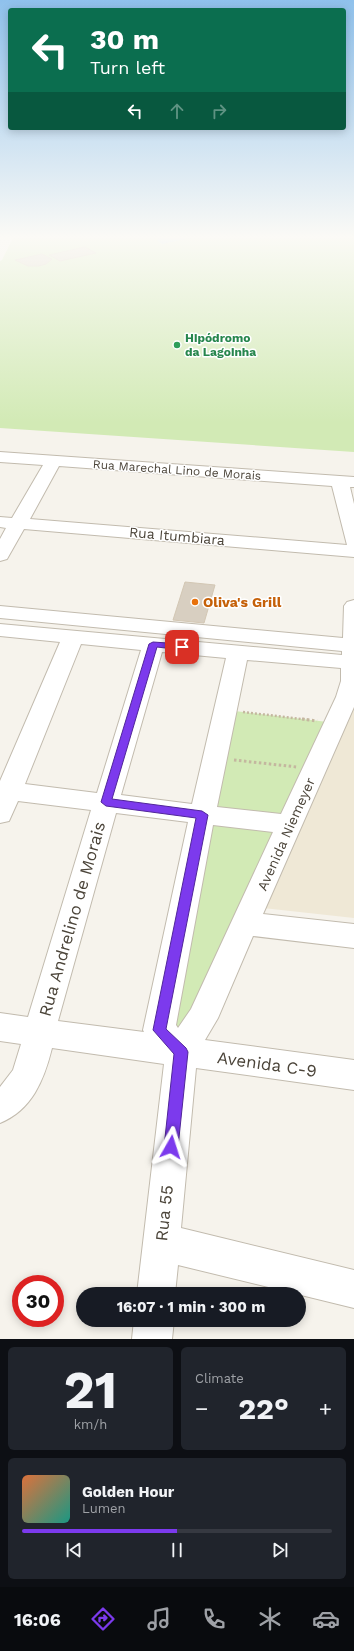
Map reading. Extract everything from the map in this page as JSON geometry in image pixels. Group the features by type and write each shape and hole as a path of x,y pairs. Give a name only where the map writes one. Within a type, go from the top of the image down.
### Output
{"street":[{"name":"Rua Marechal Lino de Morais","path":"0,457 347,482"},
{"path":"0,555 9,522 53,462"},
{"path":"347,482 354,542"},
{"name":"Rua Itumbiara","path":"9,522 354,551"},
{"name":"Avenida Niemeyer","path":"202,1018 246,924 336,722 352,681 354,606"},
{"path":"0,612 353,654"},
{"path":"0,630 238,652 353,654"},
{"path":"0,814 5,791 73,637"},
{"name":"Rua Andrelino de Morais","path":"0,1106 9,1102 28,1077 39,1032 153,644"},
{"path":"181,1052 159,1030 202,815 238,652"},
{"path":"5,791 290,825"},
{"path":"246,924 354,936"},
{"name":"Rua 55","path":"157,1287 181,1052 202,1018"},
{"name":"Avenida C-9","path":"0,1027 354,1075"},
{"path":"161,1242 354,1289"},
{"path":"152,1339 153,1327"}],"path":[{"path":"226,710 336,722"},
{"path":"215,757 315,769"}],"shaded area":[{"path":"354,688 354,918 263,908"}],"green space":[{"name":"Hipódromo da Lagoinha","path":"0,298 354,298 354,452 0,428"},
{"path":"226,710 336,723 181,1052 159,1030"}],"building":[{"name":"Oliva's Grill","path":"185,582 215,585 204,623 173,620"}],"place":[{"name":"Hipódromo da Lagoinha","path":"177,345"},
{"name":"Oliva's Grill","path":"195,602"}],"route":[{"path":"171,1147 181,1052 159,1030 202,815 106,802 153,644 182,647"}]}
